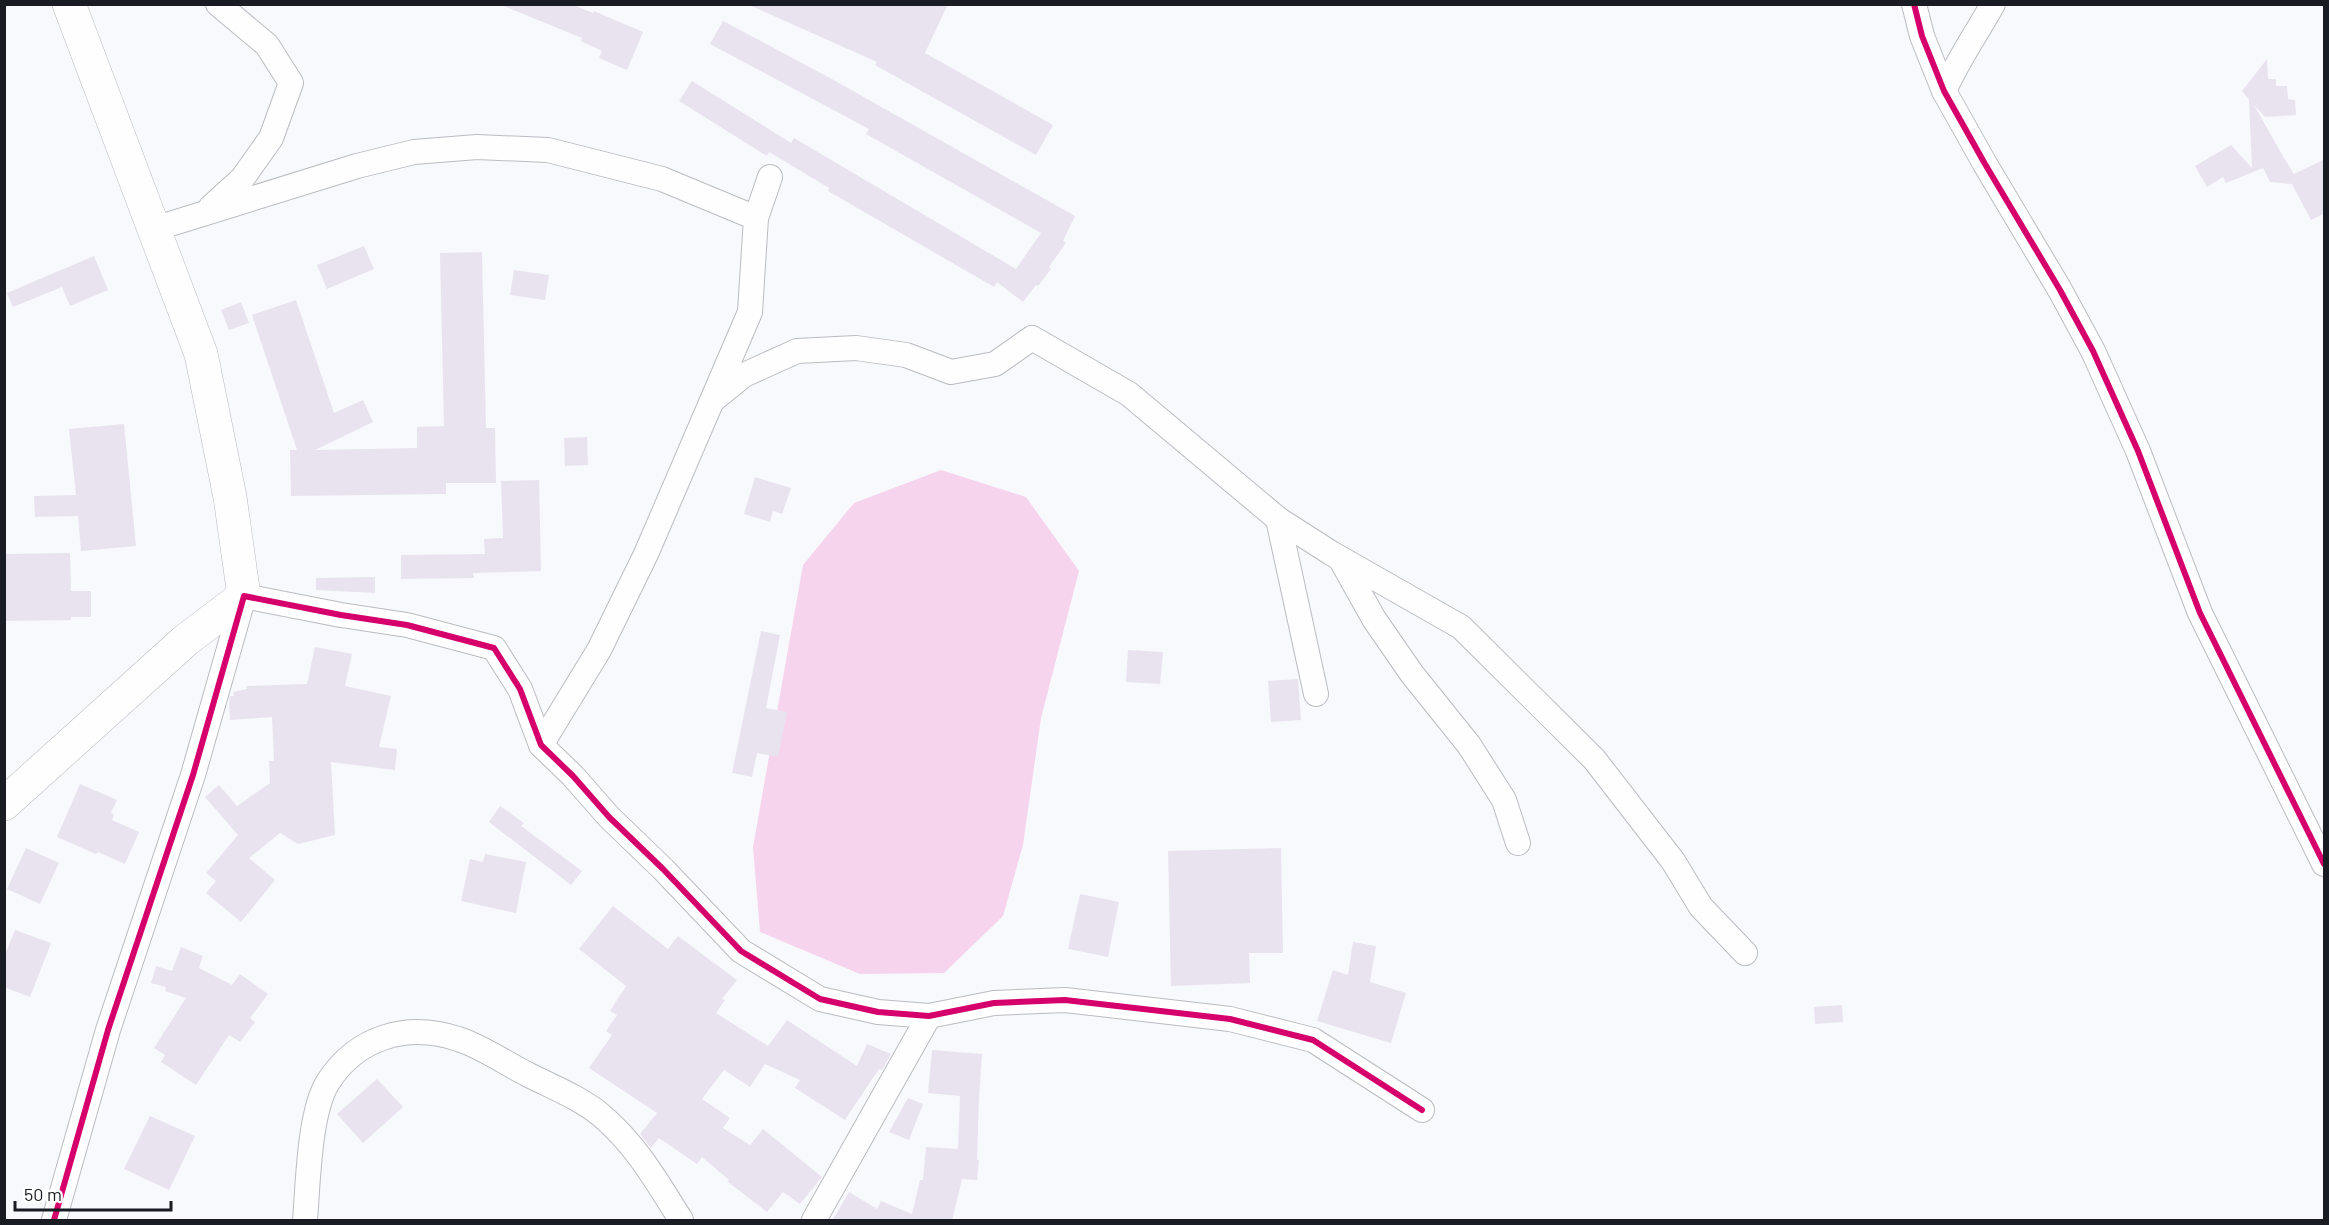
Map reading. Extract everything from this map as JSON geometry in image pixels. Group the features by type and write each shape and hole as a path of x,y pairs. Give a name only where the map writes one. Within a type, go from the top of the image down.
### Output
{"main road":[{"path":"4,804 186,640 244,596 230,496 201,354 69,4"}],"street":[{"path":"205,213 242,179 272,138 291,83 267,45 218,4"},
{"path":"1914,4 1922,36 1944,91 2093,351 2138,451 2200,613 2325,864"},
{"path":"1944,91 1958,60 1993,4"},
{"path":"154,229 380,160 414,152 477,147 548,150 639,173 662,179 756,218"},
{"path":"541,745 599,650 646,554 750,312 756,218 770,177"},
{"path":"712,399 744,375 797,351 856,348 906,355 951,372 996,364 1032,338 1129,394 1278,519 1340,558 1461,627 1594,759 1673,861 1701,907 1745,953"},
{"path":"1278,519 1316,694"},
{"path":"1340,558 1412,674 1469,745 1487,772 1504,800 1518,843"},
{"path":"54,1221 108,1030 193,775 244,596 407,625 494,648 520,689 541,745 741,951 820,999 878,1012 929,1016 994,1003 1065,1000 1230,1019 1313,1040 1422,1110"},
{"path":"814,1221 929,1016"},
{"path":"305,1221 313,1126 326,1084 346,1059 378,1038 417,1032 459,1039 564,1093 601,1115 639,1153 681,1221"}],"shaded area":[{"path":"941,470 1026,497 1079,571 1041,718 1023,845 1003,916 944,973 860,974 760,932 753,847 803,565 854,503"}],"building":[{"path":"499,4 571,4 593,13 594,11 643,32 627,70 599,58 602,51 581,41 582,38"},
{"path":"747,4 948,4 925,53 1053,125 1036,155 875,65 877,62"},
{"path":"723,21 830,78 1075,216 1063,241 1066,243 1038,286 1036,285 1023,302 997,282 994,287 828,191 829,188 769,152 767,156 679,101 692,81 791,143 794,138 1016,269 1041,233 866,134 869,129 710,44"},
{"path":"2267,59 2268,79 2276,79 2276,86 2287,86 2288,99 2295,100 2296,115 2265,117 2254,105 2284,158 2294,174 2325,159 2325,213 2311,220 2292,184 2270,182 2263,168 2226,183 2223,177 2207,187 2195,166 2231,145 2252,168 2249,100 2242,91"},
{"path":"364,246 374,269 327,289 317,265"},
{"path":"482,252 486,428 495,428 496,483 446,483 446,494 291,496 290,450 297,450 252,315 296,300 334,413 363,400 373,422 315,450 417,448 417,427 444,426 440,253"},
{"path":"94,256 108,290 70,306 62,287 13,307 7,293"},
{"path":"514,270 549,275 545,300 510,295"},
{"path":"241,302 249,323 229,330 221,310"},
{"path":"124,424 136,546 81,551 78,516 35,517 34,496 76,495 69,429"},
{"path":"587,437 588,465 565,466 564,438"},
{"path":"755,477 791,488 782,514 773,511 770,522 744,514"},
{"path":"539,480 541,571 473,573 474,578 401,579 401,555 485,554 484,539 503,538 501,481"},
{"path":"70,553 71,591 91,591 91,617 71,617 71,620 4,621 4,554"},
{"path":"375,577 375,593 316,590 316,578"},
{"path":"761,631 780,635 766,708 787,712 778,757 757,753 752,777 732,773"},
{"path":"315,647 352,654 345,686 391,696 379,747 397,749 395,770 331,762 335,835 298,844 280,833 249,858 275,880 241,922 206,893 216,881 206,873 238,835 205,797 219,785 237,806 270,783 269,761 274,761 272,717 230,720 230,696 234,696 233,692 247,689 246,686 307,684"},
{"path":"1128,650 1163,652 1160,684 1126,682"},
{"path":"1298,679 1301,720 1271,722 1268,681"},
{"path":"80,784 117,800 111,813 114,815 112,820 139,832 125,864 57,837"},
{"path":"500,806 524,823 521,826 582,871 571,885 489,822"},
{"path":"26,848 59,863 40,904 7,889"},
{"path":"1281,848 1283,953 1249,953 1250,983 1171,986 1168,851"},
{"path":"485,854 526,862 516,913 461,901 470,859 483,862"},
{"path":"1080,894 1119,902 1108,957 1068,949"},
{"path":"613,906 668,949 678,936 737,980 722,999 725,1000 716,1013 768,1046 787,1020 857,1066 867,1044 891,1054 845,1120 795,1088 800,1080 765,1064 750,1087 724,1070 702,1099 730,1118 723,1128 750,1145 763,1129 822,1177 800,1204 783,1192 767,1212 728,1182 729,1180 702,1157 697,1164 659,1138 651,1148 640,1134 657,1113 589,1068 612,1035 606,1031 617,1015 610,1011 626,986 579,949"},
{"path":"15,930 51,943 30,997 4,987 4,957"},
{"path":"1353,942 1376,946 1370,982 1406,993 1391,1043 1317,1021 1333,970 1348,975"},
{"path":"181,947 203,956 199,968 232,985 240,974 268,994 250,1018 255,1022 240,1042 229,1035 196,1085 161,1062 165,1055 154,1048 186,998 165,991 166,987 151,983 156,966 172,971"},
{"path":"1842,1005 1843,1022 1815,1024 1814,1007"},
{"path":"932,1050 982,1054 977,1180 962,1179 952,1221 832,1221 849,1192 877,1209 881,1201 912,1214 920,1180 923,1180 926,1147 958,1149 960,1096 928,1093"},
{"path":"377,1079 403,1107 363,1143 337,1114"},
{"path":"908,1098 923,1104 909,1140 889,1132"},
{"path":"150,1116 195,1136 169,1190 124,1169"}],"cycle path":[{"path":"1914,4 1922,36 1944,91 2093,351 2138,451 2200,613 2324,864"},
{"path":"54,1220 108,1030 193,775 244,596 407,625 494,648 520,689 541,745 741,951 820,999 878,1012 929,1016 994,1003 1065,1000 1230,1019 1313,1040 1422,1110"}]}
